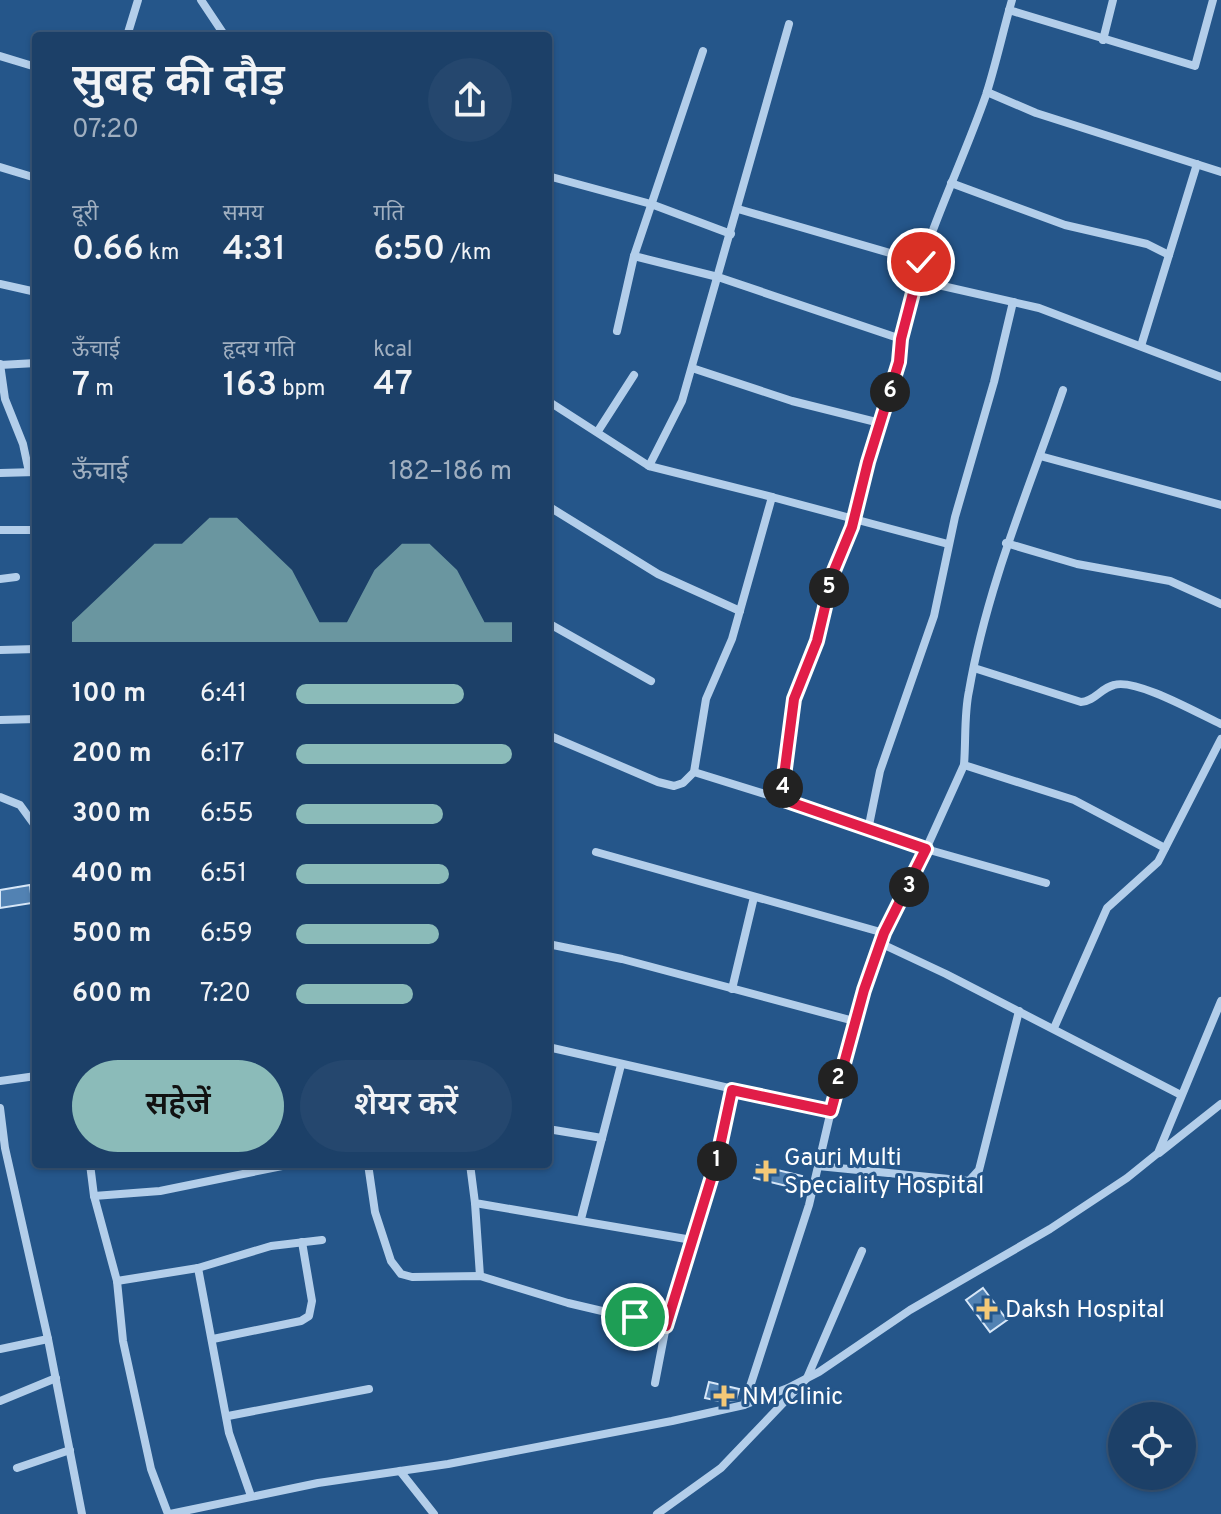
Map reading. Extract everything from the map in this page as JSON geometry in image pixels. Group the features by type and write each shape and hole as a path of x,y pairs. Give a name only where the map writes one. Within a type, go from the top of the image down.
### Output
{"street":[{"path":"128,32 138,0"},
{"path":"201,0 222,32"},
{"path":"781,799 794,699 817,641 833,573 854,519 899,362 901,339 921,262 987,92 1012,0"},
{"path":"1103,40 1113,0"},
{"path":"1009,10 1195,66 1213,0"},
{"path":"649,466 677,414 692,368 789,24"},
{"path":"617,331 634,256 703,51"},
{"path":"0,56 32,66"},
{"path":"987,92 1036,113 1221,172"},
{"path":"1141,346 1197,164"},
{"path":"0,167 32,177"},
{"path":"552,179 651,204 731,234"},
{"path":"951,183 1025,212 1147,244 1169,255"},
{"path":"738,209 921,262"},
{"path":"634,256 718,277 901,339"},
{"path":"916,280 1013,302 1221,377"},
{"path":"0,284 32,291"},
{"path":"868,830 880,771 934,616 948,544 1013,302"},
{"path":"0,473 32,472 5,399 0,364 32,363"},
{"path":"692,368 792,401 880,423"},
{"path":"598,431 634,375"},
{"path":"744,1405 809,1205 854,1021 884,933 964,765 968,694 1006,543 1063,390"},
{"path":"552,403 649,466 948,544"},
{"path":"1040,456 1221,505"},
{"path":"552,737 674,786 683,783 694,772 706,699 732,639 772,497"},
{"path":"552,508 658,574 740,611"},
{"path":"0,530 32,530"},
{"path":"1006,543 1077,564 1170,581 1221,604"},
{"path":"0,579 16,577"},
{"path":"552,625 651,681"},
{"path":"0,650 32,649"},
{"path":"974,668 1081,702 1090,701 1112,685 1133,685 1221,724"},
{"path":"0,720 32,719"},
{"path":"1054,1028 1107,908 1158,862 1221,739"},
{"path":"964,765 1074,800 1165,848"},
{"path":"694,772 926,849 1046,883"},
{"path":"0,797 20,805 32,822"},
{"path":"596,852 884,933"},
{"path":"732,989 754,897"},
{"path":"882,944 1054,1028 1181,1095"},
{"path":"552,945 622,959 854,1021"},
{"path":"1158,1153 1221,1001"},
{"path":"818,1166 969,1181 979,1170 1019,1011"},
{"path":"552,1048 831,1111"},
{"path":"581,1219 621,1065"},
{"path":"0,1081 32,1077"},
{"path":"655,1383 666,1326 717,1160 732,1090"},
{"path":"90,1168 94,1196 117,1281 123,1341 151,1469 169,1514 251,1496 615,1432 744,1405 807,1378 910,1310 1050,1229 1127,1178 1221,1104"},
{"path":"0,1108 13,1187 48,1339 82,1514"},
{"path":"552,1130 602,1138"},
{"path":"94,1196 160,1191 272,1168"},
{"path":"369,1168 375,1212 391,1261 401,1274 412,1277 480,1276 568,1303 666,1326"},
{"path":"471,1168 480,1276"},
{"path":"475,1203 692,1240"},
{"path":"117,1281 198,1268 271,1246 322,1240"},
{"path":"213,1339 301,1321 309,1316 312,1301 302,1242"},
{"path":"657,1514 721,1468 807,1378 862,1251"},
{"path":"198,1268 229,1433 251,1496"},
{"path":"0,1349 48,1339"},
{"path":"0,1401 56,1378"},
{"path":"228,1416 369,1389"},
{"path":"17,1468 70,1450"},
{"path":"400,1471 434,1514"}],"building":[{"path":"30,885 32,903 0,908 0,890"},
{"path":"757,1165 802,1176 799,1189 754,1178"},
{"path":"983,1288 1007,1320 990,1332 966,1300"},
{"path":"709,1382 739,1389 736,1400 723,1402 705,1398"}],"place":[{"name":"Gauri Multi Speciality Hospital","path":"766,1171"},
{"name":"Daksh Hospital","path":"987,1309"},
{"name":"NM Clinic","path":"724,1396"}],"route":[{"path":"635,1317 666,1326 675,1305 717,1160 732,1090 831,1111 864,990 884,933 926,849 817,814 781,799 794,699 817,641 833,573 852,527 868,462 899,362 901,339 921,262"}]}
